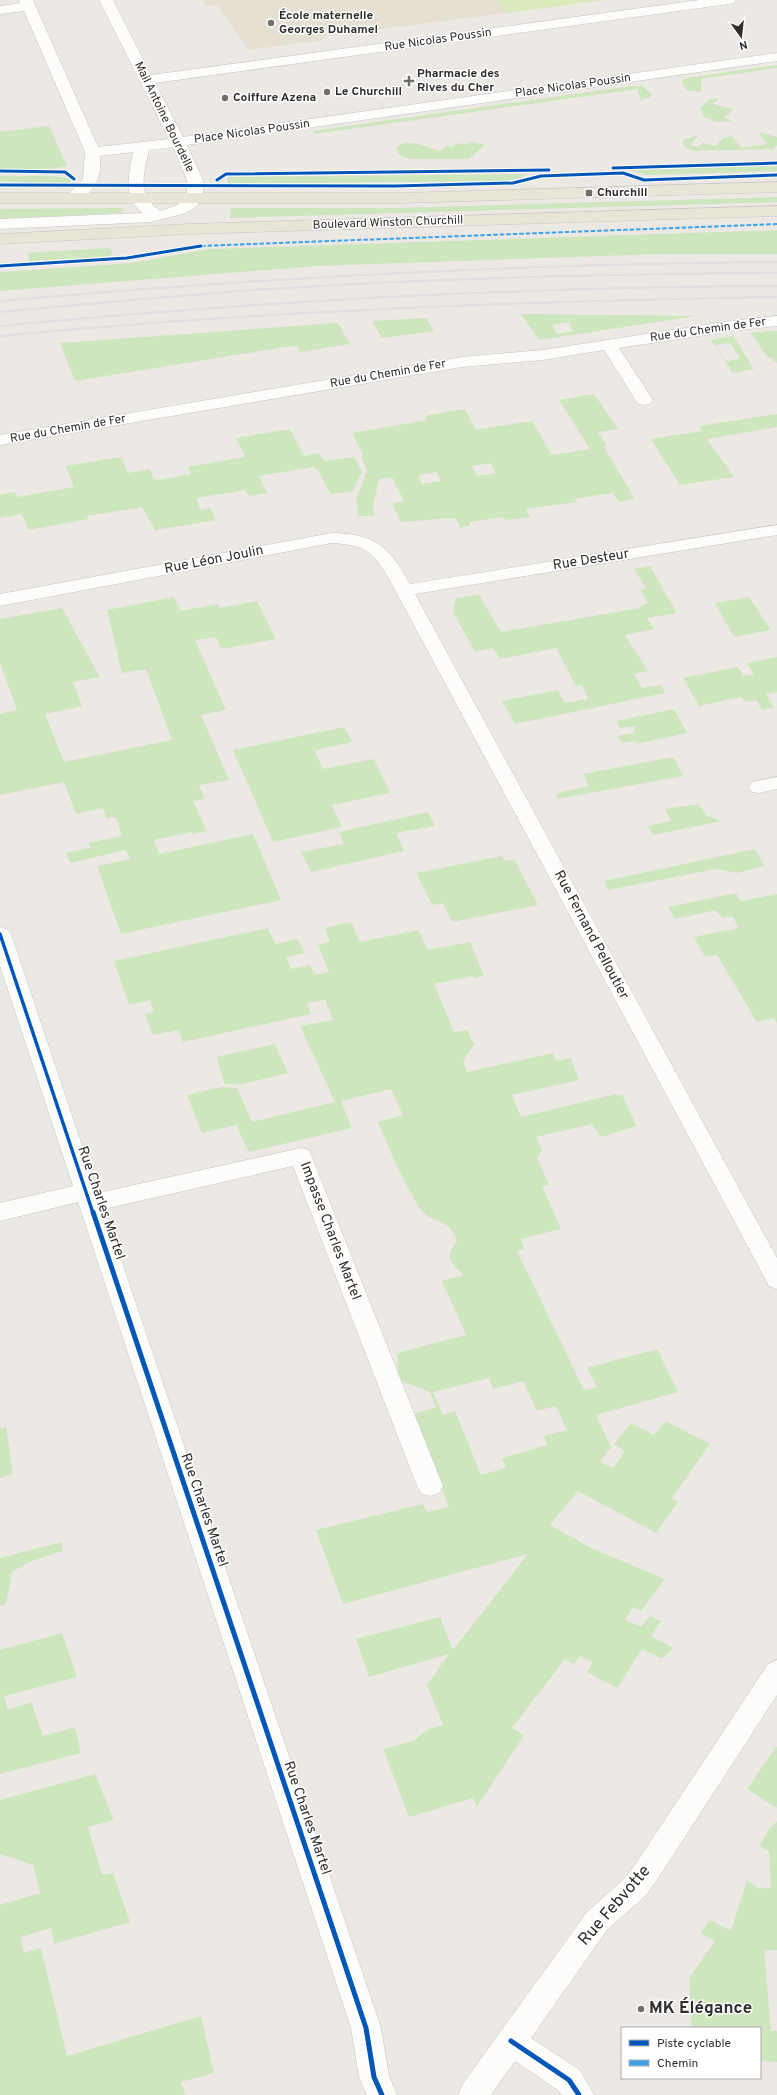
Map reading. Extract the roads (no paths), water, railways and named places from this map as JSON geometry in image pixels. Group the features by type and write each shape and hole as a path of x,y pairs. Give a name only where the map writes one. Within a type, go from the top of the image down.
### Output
{"main road":[{"name":"Boulevard Winston Churchill","path":"0,198 409,198 777,188"},
{"name":"Boulevard Winston Churchill","path":"0,239 189,229 777,211"}],"street":[{"name":"Mail Antoine Bourdelle","path":"106,0 178,142 195,180 195,199"},
{"name":"Rue Nicolas Poussin","path":"147,80 729,0"},
{"path":"0,10 27,3 93,152 93,170 89,186 72,198"},
{"name":"Place Nicolas Poussin","path":"93,152 142,147 777,57"},
{"path":"142,147 135,180 139,199 142,205 158,216 189,229"},
{"path":"0,224 158,216 187,207 195,199"},
{"name":"Rue du Chemin de Fer","path":"0,440 462,362 543,355 730,326 777,322"},
{"path":"609,345 644,400"},
{"name":"Rue Desteur","path":"404,590 777,530"},
{"name":"Rue Léon Joulin","path":"0,600 332,538 354,539 377,548 384,554 404,590"},
{"name":"Rue Fernand Pelloutier","path":"404,590 777,1280"},
{"name":"Rue Charles Martel","path":"0,934 87,1198 366,2028 374,2076 382,2095"},
{"name":"Impasse Charles Martel","path":"87,1198 301,1156 430,1486"},
{"path":"0,1212 87,1198"},
{"name":"Rue Febvotte","path":"473,2095 597,1921 635,1887 645,1874 777,1672"},
{"path":"511,2041 569,2080 579,2095"}],"railway":[{"path":"0,301 194,285 485,269 680,263 777,262"},
{"path":"0,312 235,291 332,285 459,279 650,274 777,273"},
{"path":"0,326 194,309 388,297 582,289 777,286"},
{"path":"0,336 194,320 388,309 582,301 777,297"}],"place":[{"name":"École maternelle Georges Duhamel","path":"271,23"},
{"name":"Pharmacie des Rives du Cher","path":"409,81"},
{"name":"Le Churchill","path":"327,92"},
{"name":"Coiffure Azena","path":"225,98"},
{"name":"Churchill","path":"589,193"},
{"name":"MK Élégance","path":"641,2009"}]}
